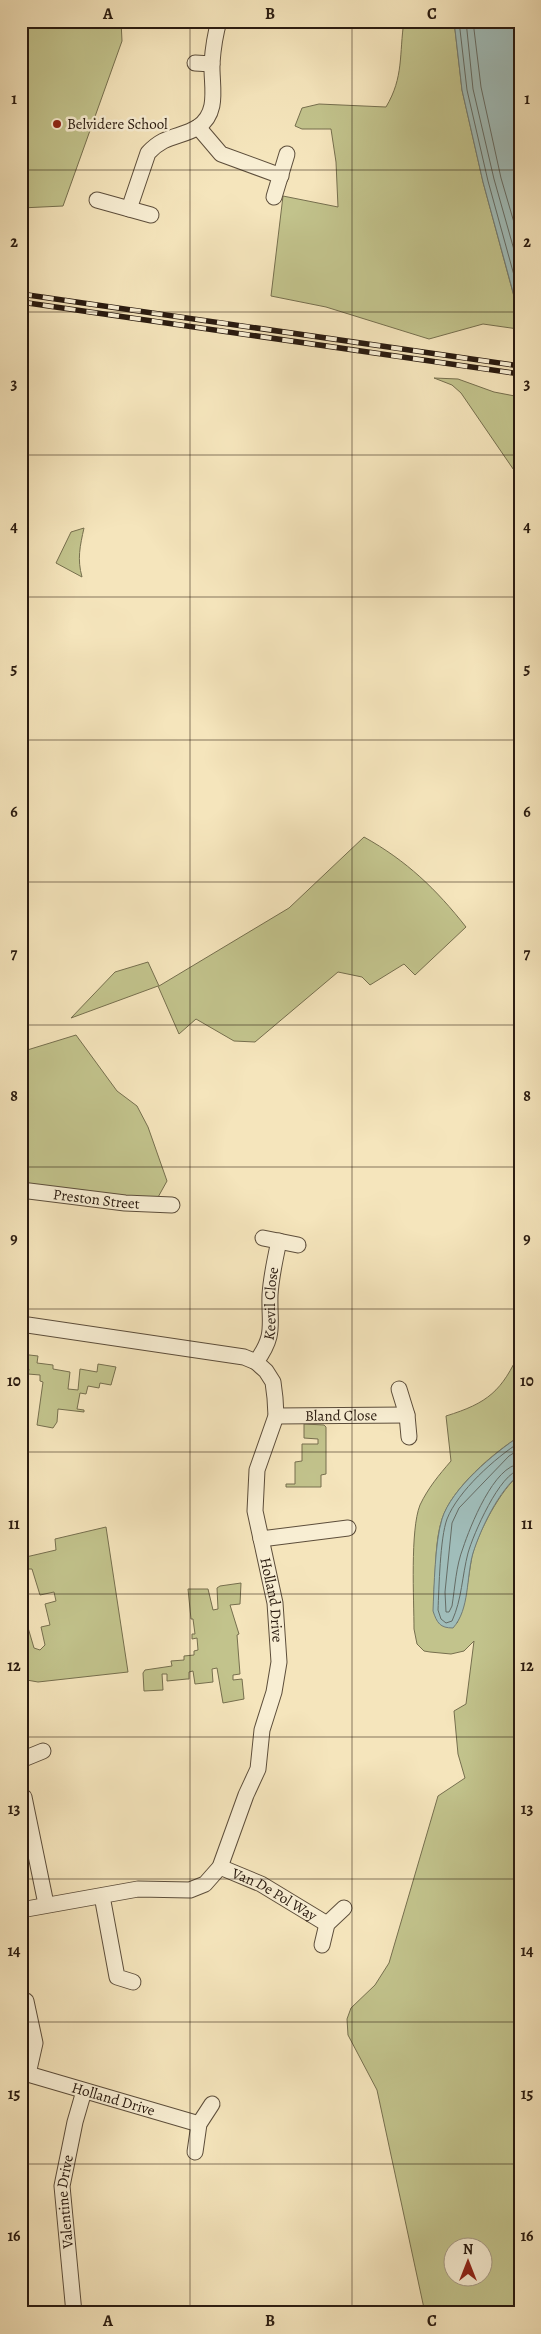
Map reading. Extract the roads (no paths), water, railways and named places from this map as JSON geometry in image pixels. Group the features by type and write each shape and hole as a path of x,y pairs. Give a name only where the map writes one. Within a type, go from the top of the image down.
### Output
{"street":[{"path":"129,209 142,165 148,153 154,146 167,138 198,127 212,107 214,97 212,64 219,21"},
{"path":"195,63 212,64"},
{"path":"198,127 221,154 281,176"},
{"path":"274,197 287,154"},
{"path":"96,200 151,215"},
{"name":"Preston Street","path":"21,1190 124,1203 172,1205"},
{"path":"263,1238 298,1245"},
{"name":"Keevil Close","path":"256,1362 265,1350 272,1330 270,1296 279,1241"},
{"path":"21,1324 244,1357 256,1362"},
{"name":"Holland Drive","path":"21,1910 138,1889 190,1890 205,1884 220,1867 246,1795 258,1769 262,1730 274,1692 277,1675 279,1642 277,1617 272,1584 255,1511 257,1470 276,1416 273,1382 256,1362"},
{"path":"399,1389 407,1415 410,1437"},
{"name":"Bland Close","path":"276,1416 407,1415"},
{"path":"261,1539 348,1528"},
{"path":"21,1760 44,1751"},
{"path":"24,1797 46,1904"},
{"name":"Van De Pol Way","path":"220,1867 261,1884 327,1924"},
{"path":"102,1896 117,1977 133,1982"},
{"name":"Van De Pol Way","path":"322,1945 327,1924 344,1908"},
{"name":"Holland Drive","path":"26,2001 35,2043 25,2074 199,2124"},
{"name":"Valentine Drive","path":"74,2313 62,2186 84,2091"},
{"path":"195,2152 199,2124 212,2104"}],"water":[{"path":"454,21 520,21 520,333 519,314 483,182 462,90"},
{"path":"520,1436 520,1474 498,1499 481,1532 473,1553 465,1602 458,1620 453,1628 442,1626 433,1611 436,1552 442,1519 454,1496 464,1484 486,1462"}],"railway":[{"path":"21,294 520,366"},
{"path":"21,302 520,374"}],"place":[{"name":"Belvidere School","path":"57,124"}]}
